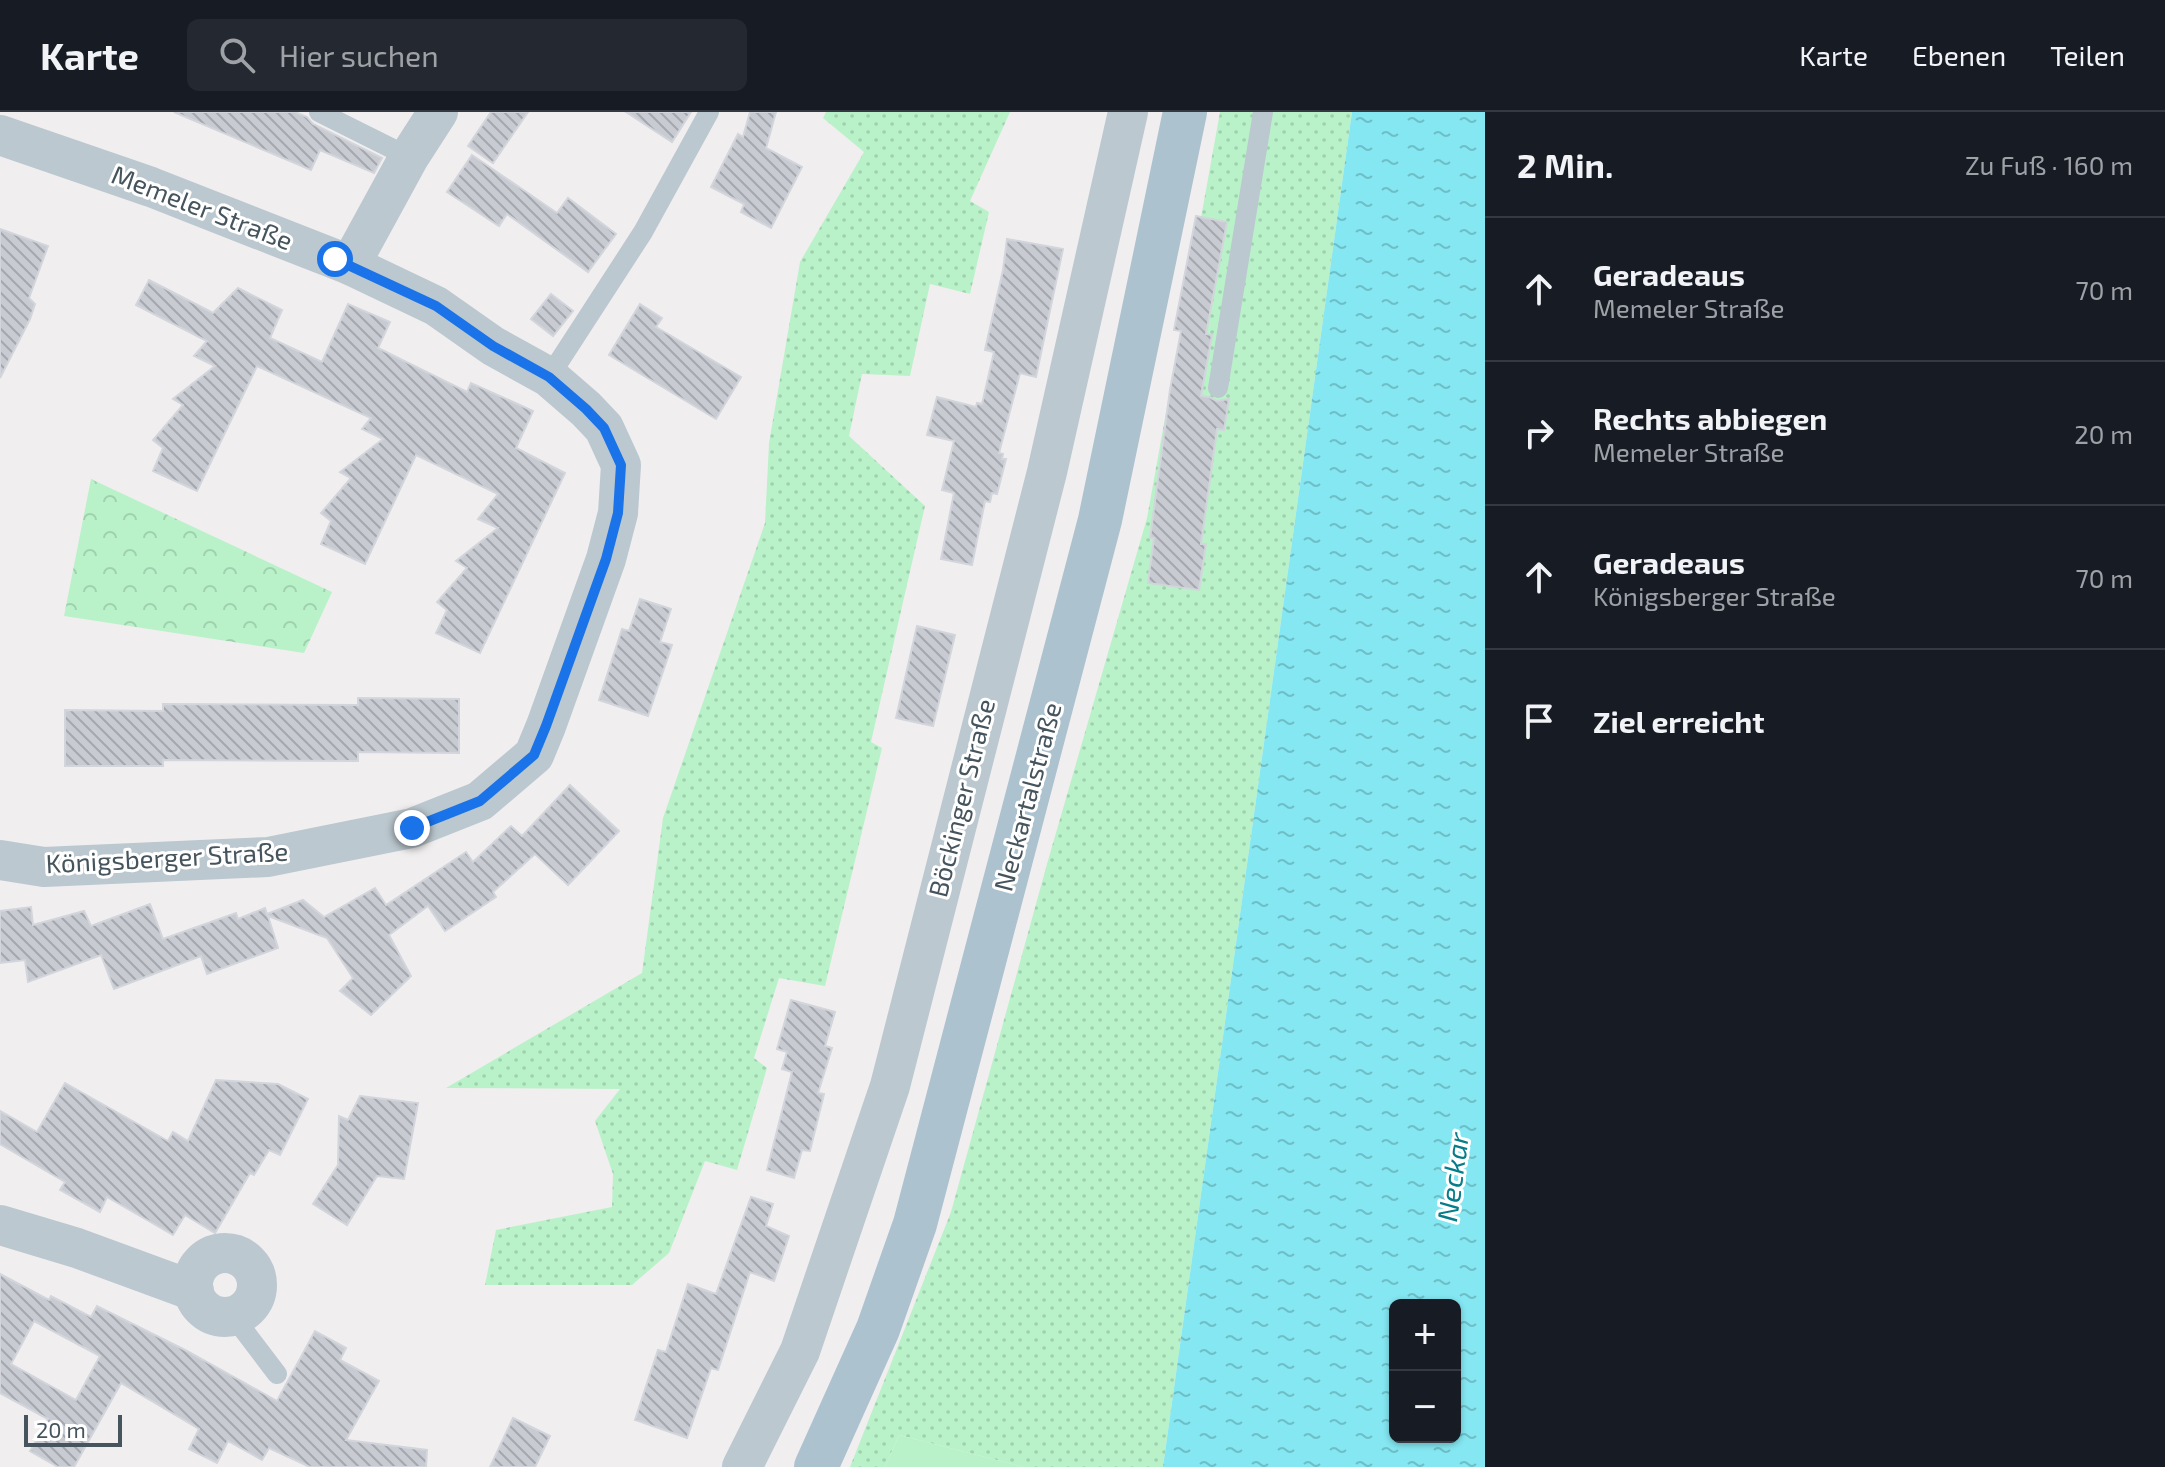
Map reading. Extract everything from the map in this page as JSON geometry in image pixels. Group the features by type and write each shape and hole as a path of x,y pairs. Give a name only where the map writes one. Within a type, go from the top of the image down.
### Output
{"main road":[{"name":"Neckartalstraße","path":"816,1467 878,1329 915,1224 1100,520 1185,112"}],"street":[{"path":"350,265 409,157 438,112"},
{"name":"Böckinger Straße","path":"742,1467 800,1351 890,1086 1047,472 1128,112"},
{"name":"Memeler Straße","path":"0,135 151,187 350,265 436,306 493,346 549,377 604,428 621,465 618,513 606,559"},
{"name":"Königsberger Straße","path":"0,860 44,867 268,857 412,828 480,801 534,755 606,559"},
{"path":"0,1225 77,1248 194,1291"},
{"path":"217,1253 232,1253 244,1258 254,1269 258,1284 249,1307 233,1316 208,1312 201,1306 194,1291 194,1275 203,1262 217,1253"}],"lane":[{"path":"319,112 409,157"},
{"path":"549,377 643,232 709,112"},
{"path":"1218,388 1263,112"},
{"path":"233,1316 277,1374"}],"green space":[{"path":"826,112 1010,112 970,201 989,212 970,294 930,284 910,376 862,374 849,436 925,506 871,742 882,748 825,986 779,978 754,1058 767,1068 737,1170 705,1161 669,1253 632,1285 485,1285 496,1230 612,1207 613,1174 595,1121 620,1089 446,1088 642,973 663,818 765,523 769,443 800,262 864,152 823,118"},
{"path":"1220,112 1352,112 1163,1467 1024,1467 899,1435 885,1467 850,1467 951,1212 1147,518"},
{"path":"91,479 332,592 304,653 64,616"},
{"path":"899,1435 1024,1467 885,1467"}],"water":[{"name":"Neckar","path":"1352,112 1485,112 1485,1467 1163,1467"}],"building":[{"path":"174,112 295,112 382,158 374,173 320,150 311,170"},
{"path":"491,112 528,112 493,163 468,146"},
{"path":"626,112 691,112 672,142"},
{"path":"750,112 776,112 766,148 802,167 771,228 741,212 744,204 711,187 738,134 743,137"},
{"path":"472,155 557,213 568,198 616,234 588,272 507,214 499,226 447,192"},
{"path":"1196,216 1227,222 1206,334 1212,335 1201,396 1217,401 1229,399 1224,430 1217,429 1201,544 1206,544 1199,590 1148,583 1154,538 1150,538 1181,331 1174,330"},
{"path":"0,229 48,246 29,298 35,304 30,319 0,378"},
{"path":"1007,239 1063,249 1036,377 1020,373 999,453 1003,454 1002,459 1006,459 997,494 992,493 990,502 985,501 972,565 941,559 954,493 942,490 954,441 927,435 937,397 976,407 977,403 982,404 994,352 985,350"},
{"path":"149,280 213,313 238,288 282,310 270,338 322,362 348,304 390,322 378,348 467,392 471,383 533,411 516,448 565,473 480,653 436,633 447,610 437,602 467,568 456,561 498,528 478,519 498,494 416,455 365,564 321,544 331,521 321,513 351,478 340,472 383,439 362,429 371,418 257,366 197,491 153,471 163,448 153,440 183,405 173,399 215,366 194,356 207,341 136,305"},
{"path":"551,294 573,311 553,336 531,319"},
{"path":"640,304 662,318 656,327 741,377 716,419 609,355"},
{"path":"640,599 671,609 660,642 672,645 648,716 599,700 622,629 629,631"},
{"path":"917,626 955,635 933,726 896,718"},
{"path":"358,698 459,699 459,753 358,752 358,761 163,760 163,766 65,766 65,710 163,711 163,704 358,705"},
{"path":"570,785 619,831 568,885 535,854 493,892 496,897 445,931 428,906 389,935 411,976 371,1015 340,991 353,978 327,938 268,916 278,948 207,974 201,956 114,989 101,955 28,982 25,960 0,963 0,911 31,907 33,925 84,911 91,926 150,904 163,939 236,913 238,919 265,908 267,914 303,900 324,917 375,888 386,905 466,852 473,862 511,826 522,836"},
{"path":"791,1000 835,1012 825,1046 832,1048 818,1093 824,1094 810,1151 802,1150 794,1178 767,1170 792,1072 782,1069 787,1052 777,1049"},
{"path":"216,1080 278,1084 308,1099 280,1155 269,1150 254,1175 250,1173 215,1233 185,1215 173,1235 107,1197 100,1212 60,1190 65,1182 0,1144 0,1111 37,1132 65,1083 168,1141 173,1132 188,1141"},
{"path":"360,1096 418,1103 404,1179 377,1176 347,1225 313,1204 338,1165 339,1116 348,1120"},
{"path":"751,1197 773,1204 766,1226 789,1236 774,1281 750,1272 718,1370 711,1368 687,1438 635,1420 658,1350 666,1352 688,1284 716,1294"},
{"path":"0,1274 49,1300 51,1296 91,1317 97,1306 277,1401 315,1331 346,1348 340,1360 379,1381 346,1440 427,1450 426,1467 310,1467 269,1448 262,1460 228,1441 217,1463 189,1449 199,1429 121,1383 74,1467 58,1467 30,1451 48,1419 0,1393","holes":["34,1321 100,1356 76,1400 11,1364"]},
{"path":"513,1418 550,1436 535,1467 490,1467"}],"route":[{"path":"335,259 436,306 493,346 549,377 604,428 621,465 618,513 606,559 534,755 480,801 412,828"}]}
